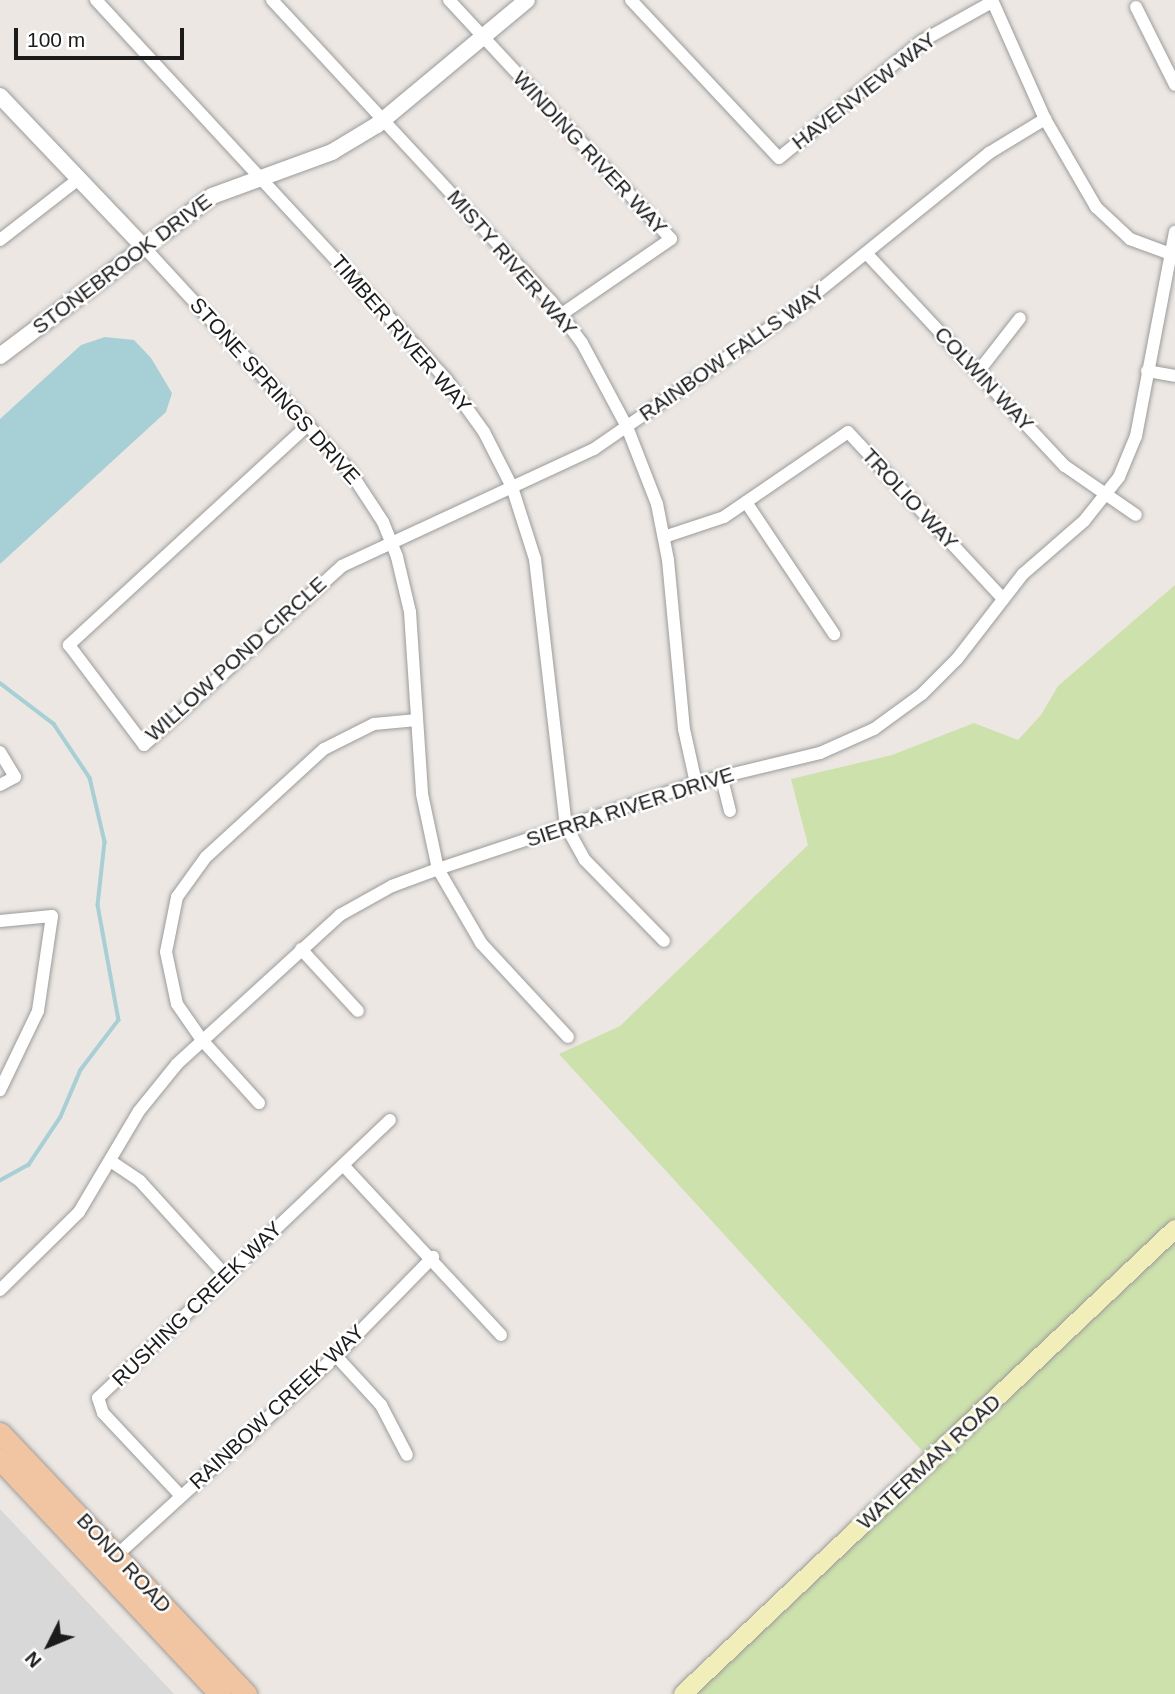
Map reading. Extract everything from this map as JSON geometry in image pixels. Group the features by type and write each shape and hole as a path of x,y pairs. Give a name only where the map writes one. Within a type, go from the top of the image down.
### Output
{"main road":[{"name":"WATERMAN ROAD","path":"683,1694 1175,1229"},
{"name":"BOND ROAD","path":"0,1433 246,1694"},
{"name":"BOND ROAD","path":"6,1465 220,1694"},
{"path":"6,1465 37,1486 99,1553 117,1555"}],"street":[{"name":"TIMBER RIVER WAY","path":"96,0 446,379 484,432 512,487 539,583 566,826"},
{"name":"MISTY RIVER WAY","path":"272,0 562,314 627,427 646,469 664,537 684,729 696,783"},
{"name":"WINDING RIVER WAY","path":"449,0 671,239 562,314"},
{"name":"STONEBROOK DRIVE","path":"0,356 142,245 212,196 259,176 332,152 384,120 527,0"},
{"name":"HAVENVIEW WAY","path":"631,0 779,158 922,41 992,1"},
{"path":"992,1 1045,119 1102,216 1130,239 1168,253"},
{"path":"1136,7 1175,85"},
{"name":"STONE SPRINGS DRIVE","path":"0,96 80,178 308,425 369,497 391,541 410,612 425,821 438,869 481,943 568,1037"},
{"name":"RAINBOW FALLS WAY","path":"391,541 584,454 627,427 794,312 989,153 1045,119"},
{"path":"0,240 80,178"},
{"name":"SIERRA RIVER DRIVE","path":"0,1290 79,1212 151,1095 202,1040 301,949 366,900 438,869 696,783 820,753 874,729 939,679 1039,558 1106,496 1136,436 1168,253 1175,232"},
{"name":"COLWIN WAY","path":"867,254 1065,466 1136,516"},
{"path":"978,372 1020,318"},
{"path":"1147,371 1175,376"},
{"name":"WILLOW POND CIRCLE","path":"308,425 69,645 144,745 324,580 391,541"},
{"name":"TROLIO WAY","path":"664,537 706,525 746,502 848,432 1003,599"},
{"path":"746,502 834,634"},
{"path":"259,1103 202,1040 177,1004 167,968 171,914 187,879 324,749 374,724 417,720"},
{"path":"0,752 15,777 0,785"},
{"path":"721,775 730,811"},
{"path":"566,826 585,860 664,941"},
{"path":"0,921 52,916 38,1011 0,1090"},
{"path":"301,949 358,1011"},
{"name":"RUSHING CREEK WAY","path":"181,1496 103,1413 98,1398 390,1120"},
{"path":"112,1162 140,1181 226,1276"},
{"path":"343,1165 433,1257 501,1335"},
{"name":"RAINBOW CREEK WAY","path":"117,1555 336,1356 433,1257"},
{"path":"336,1356 381,1405 407,1455"}],"shaded area":[{"path":"0,1509 174,1694 0,1694"}],"green space":[{"path":"1175,585 1175,1694 686,1694 924,1453 559,1054 620,1026 808,845 791,779 892,755 974,723 1018,740 1041,715 1058,686"}],"water":[{"path":"105,337 134,340 151,358 172,393 166,412 0,564 0,419 81,345"}],"waterway":[{"path":"0,683 54,724 90,778 105,842 98,905 119,1020 81,1070 61,1117 29,1165 0,1181"}]}
